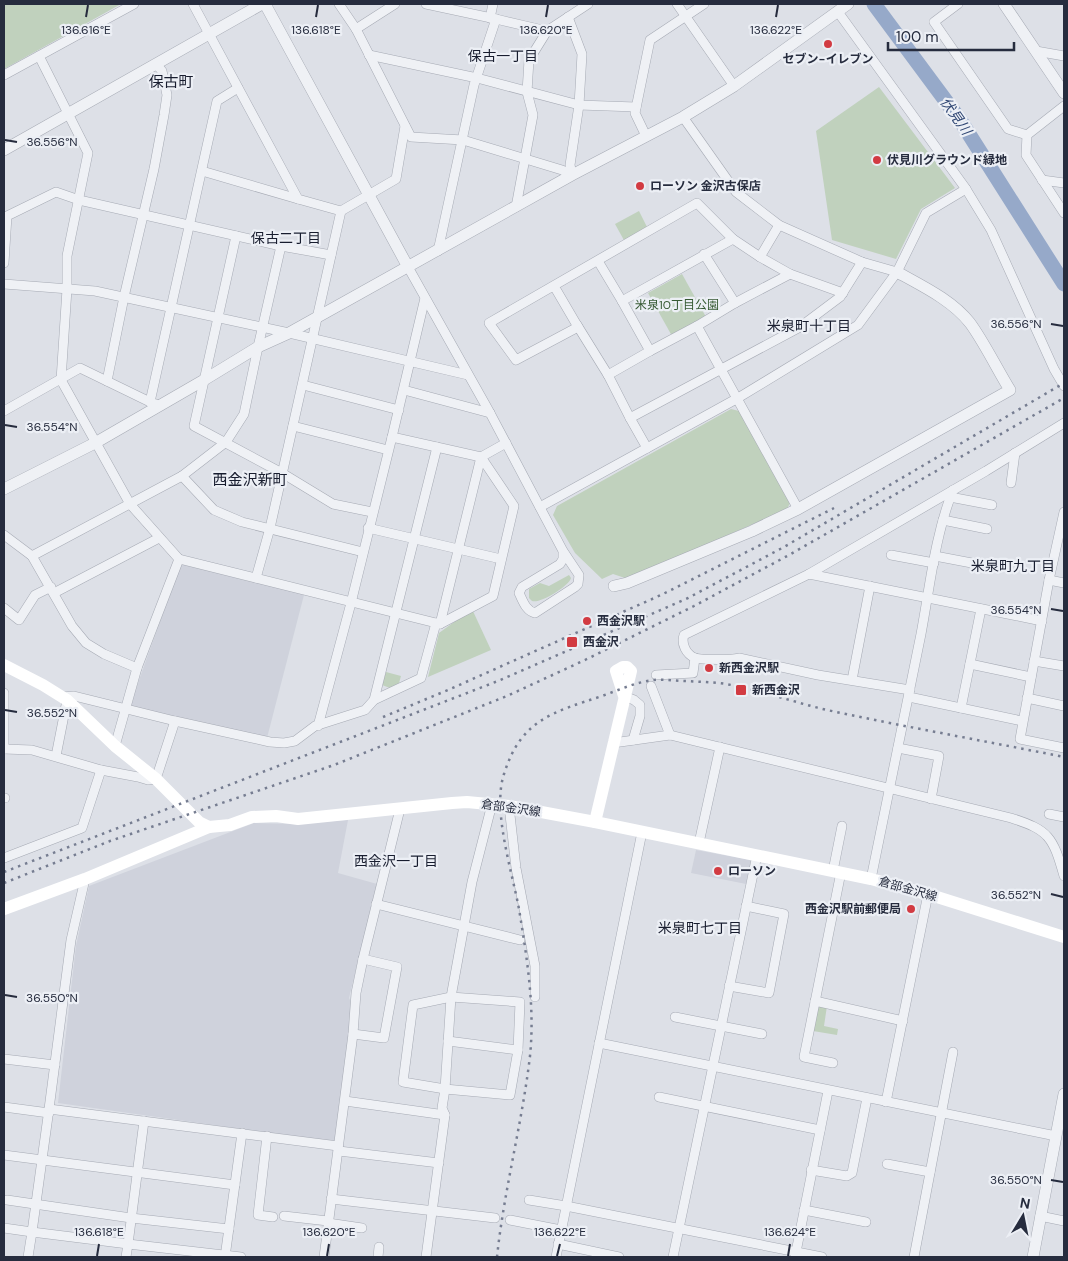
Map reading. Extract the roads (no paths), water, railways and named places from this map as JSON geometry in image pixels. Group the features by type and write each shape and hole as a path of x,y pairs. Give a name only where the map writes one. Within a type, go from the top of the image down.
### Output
{"main road":[{"path":"5,667 64,698 116,746 156,779 199,822 209,827"},
{"path":"595,822 624,696"},
{"name":"倉部金沢線","path":"4,909 85,879 209,827 230,826 252,817 276,816 298,819 467,802 509,806 595,822 871,879 928,894 1064,937"}],"street":[{"path":"4,76 134,4"},
{"path":"193,4 298,199"},
{"path":"4,150 263,4 490,413 563,551 580,575 576,585 536,611 530,609 524,594 526,587 558,570 563,551"},
{"path":"339,4 356,29 411,137 463,140 562,170 572,175"},
{"path":"356,29 395,4"},
{"path":"426,4 547,31"},
{"path":"438,251 477,78 493,18 493,4"},
{"path":"516,207 533,115 527,92 530,60 547,31 588,4"},
{"path":"677,4 734,86"},
{"path":"646,136 635,113 650,40 704,4"},
{"path":"958,4 934,22 1008,130 1027,135"},
{"path":"1004,4 1064,92"},
{"path":"4,489 95,442 154,403 204,380 258,347 289,333 572,175 683,118 734,86 843,8 966,189 991,230 1054,369 1064,386"},
{"path":"568,17 582,54 579,105 570,165 572,175"},
{"path":"1036,51 1064,56"},
{"path":"369,55 477,78 579,105 636,108"},
{"path":"39,56 88,153 67,256 61,380 130,504 159,538 179,558 351,603 438,623 493,596 514,506 480,458 392,437"},
{"path":"107,381 154,168 167,96 162,71 156,64"},
{"path":"154,403 170,308 217,101 238,88"},
{"path":"1064,106 1027,135 1026,155 1064,213"},
{"path":"614,586 627,583 752,531 798,509 1010,390 970,323 956,309 929,290 897,272 862,262 779,225 736,192 683,118"},
{"path":"202,171 341,210 369,196 396,179 405,126"},
{"path":"1042,180 1064,183"},
{"path":"540,507 738,398 858,325 897,272 926,213 966,189"},
{"path":"4,263 7,216 56,192 79,200 236,236 331,255"},
{"path":"577,325 578,327 516,360 489,323 697,203 733,239 760,257 790,274 843,292"},
{"path":"256,578 270,528 341,210"},
{"path":"760,257 779,225"},
{"path":"236,236 194,426 282,473 333,504 372,512"},
{"path":"622,301 733,239"},
{"path":"32,556 182,476 226,442 244,414 281,246"},
{"path":"704,254 735,303"},
{"path":"598,260 650,351"},
{"path":"630,418 800,327 840,297 862,262"},
{"path":"608,375 790,274"},
{"path":"4,284 95,291 312,338 468,375"},
{"path":"554,286 608,375 647,448"},
{"path":"318,726 351,603 425,298"},
{"path":"697,326 798,509"},
{"path":"4,411 80,368 154,403"},
{"path":"303,385 399,410"},
{"path":"404,390 490,413"},
{"path":"1022,721 961,708 852,680 739,658 732,660 696,658 684,648 682,642 684,635 808,574 952,493 1064,423"},
{"path":"293,426 388,450"},
{"path":"56,756 64,698 74,696 175,721 270,742 284,743 294,741 315,726 365,710 374,700 421,678 438,623 480,458 506,443"},
{"path":"374,700 437,447"},
{"path":"1011,483 1015,453"},
{"path":"182,476 214,510 242,522 363,552"},
{"path":"952,493 992,505"},
{"path":"871,879 910,694 934,559 943,520 952,493"},
{"path":"1064,512 1049,580 1020,739 1064,748"},
{"path":"943,520 987,529"},
{"path":"368,528 501,560"},
{"path":"4,535 32,556 72,626 86,643 104,654 137,668"},
{"path":"4,608 19,620 35,595 52,590 159,538"},
{"path":"892,555 977,564"},
{"path":"116,746 137,668 179,558"},
{"path":"808,574 1042,621"},
{"path":"1049,580 1064,583"},
{"path":"852,680 870,586"},
{"path":"961,708 981,609"},
{"path":"656,675 693,673 696,658"},
{"path":"1034,661 1064,666"},
{"path":"970,664 1031,677"},
{"path":"651,686 670,734"},
{"path":"4,693 4,749 32,750 102,770 148,780 156,779 175,721"},
{"path":"624,696 640,705 640,716 633,740"},
{"path":"1027,698 1064,706"},
{"path":"613,743 670,734 720,748 994,813 1038,828 1050,838 1064,876"},
{"path":"699,843 720,748"},
{"path":"898,748 939,756 931,799"},
{"path":"4,858 82,828 102,770"},
{"path":"426,1257 445,1115 442,1108 451,997 472,882 492,804"},
{"path":"509,806 516,868 535,966 535,997"},
{"path":"324,1257 354,1034 356,993 400,809"},
{"path":"1049,814 1064,817"},
{"path":"833,1063 804,1057 837,872 842,826"},
{"path":"556,1257 642,832"},
{"path":"673,1257 756,855"},
{"path":"28,1257 71,940 85,879"},
{"path":"886,1102 928,894"},
{"path":"376,904 520,940"},
{"path":"729,986 769,993 784,914 746,906"},
{"path":"354,1034 384,1038 397,967 363,959"},
{"path":"451,997 520,1002 518,1050 510,1095 403,1082 413,1004 451,997"},
{"path":"815,1001 903,1021"},
{"path":"675,1017 762,1034"},
{"path":"448,1042 518,1050"},
{"path":"599,1043 1056,1136"},
{"path":"914,1257 954,1052"},
{"path":"4,1059 55,1065"},
{"path":"796,1255 811,1170 828,1091"},
{"path":"1033,1257 1064,1094"},
{"path":"659,1098 820,1130"},
{"path":"811,1170 847,1176 852,1173 867,1098"},
{"path":"345,1101 445,1115"},
{"path":"4,1107 144,1120 267,1136 439,1163"},
{"path":"126,1257 144,1120"},
{"path":"225,1256 242,1133"},
{"path":"267,1136 258,1215 273,1217"},
{"path":"4,1155 235,1185"},
{"path":"887,1164 930,1172"},
{"path":"331,1199 495,1218"},
{"path":"7,1200 131,1218 229,1229"},
{"path":"529,1200 678,1229 796,1255 822,1257"},
{"path":"804,1210 866,1222"},
{"path":"284,1216 362,1228"},
{"path":"1040,1216 1064,1221"},
{"path":"510,1220 561,1230"},
{"path":"4,1228 241,1257"},
{"path":"558,1244 619,1257"},
{"path":"378,1257 379,1247"}],"waterway":[{"name":"伏見川","path":"874,4 960,120 1064,284"}],"railway":[{"path":"4,872 498,681 688,598 784,547 1064,383"},
{"path":"4,883 110,841 334,765 507,696 694,606 789,555 1064,398"},
{"path":"383,717 661,595 834,508"},
{"path":"497,1257 504,1207 527,1081 532,1019 525,946 504,841 500,805 504,774 511,756 530,729 554,713 641,682 654,680 711,682 751,689 827,710 1064,757"}],"place":[{"name":"セブン-イレブン","path":"828,44"},
{"name":"伏見川グラウンド緑地","path":"877,160"},
{"name":"ローソン 金沢古保店","path":"640,186"},
{"name":"西金沢駅","path":"587,621"},
{"name":"西金沢","path":"572,642"},
{"name":"新西金沢駅","path":"709,668"},
{"name":"新西金沢","path":"741,690"},
{"name":"ローソン","path":"718,871"},
{"name":"西金沢駅前郵便局","path":"911,909"}],"district":[{"name":"保古一丁目","path":"503,56"},
{"name":"保古町","path":"171,82"},
{"name":"保古二丁目","path":"286,238"},
{"name":"米泉町十丁目","path":"809,326"},
{"name":"西金沢新町","path":"250,480"},
{"name":"米泉町九丁目","path":"1013,566"},
{"name":"西金沢一丁目","path":"396,861"},
{"name":"米泉町七丁目","path":"700,928"}],"park label":[{"name":"米泉10丁目公園","path":"677,305"}]}
